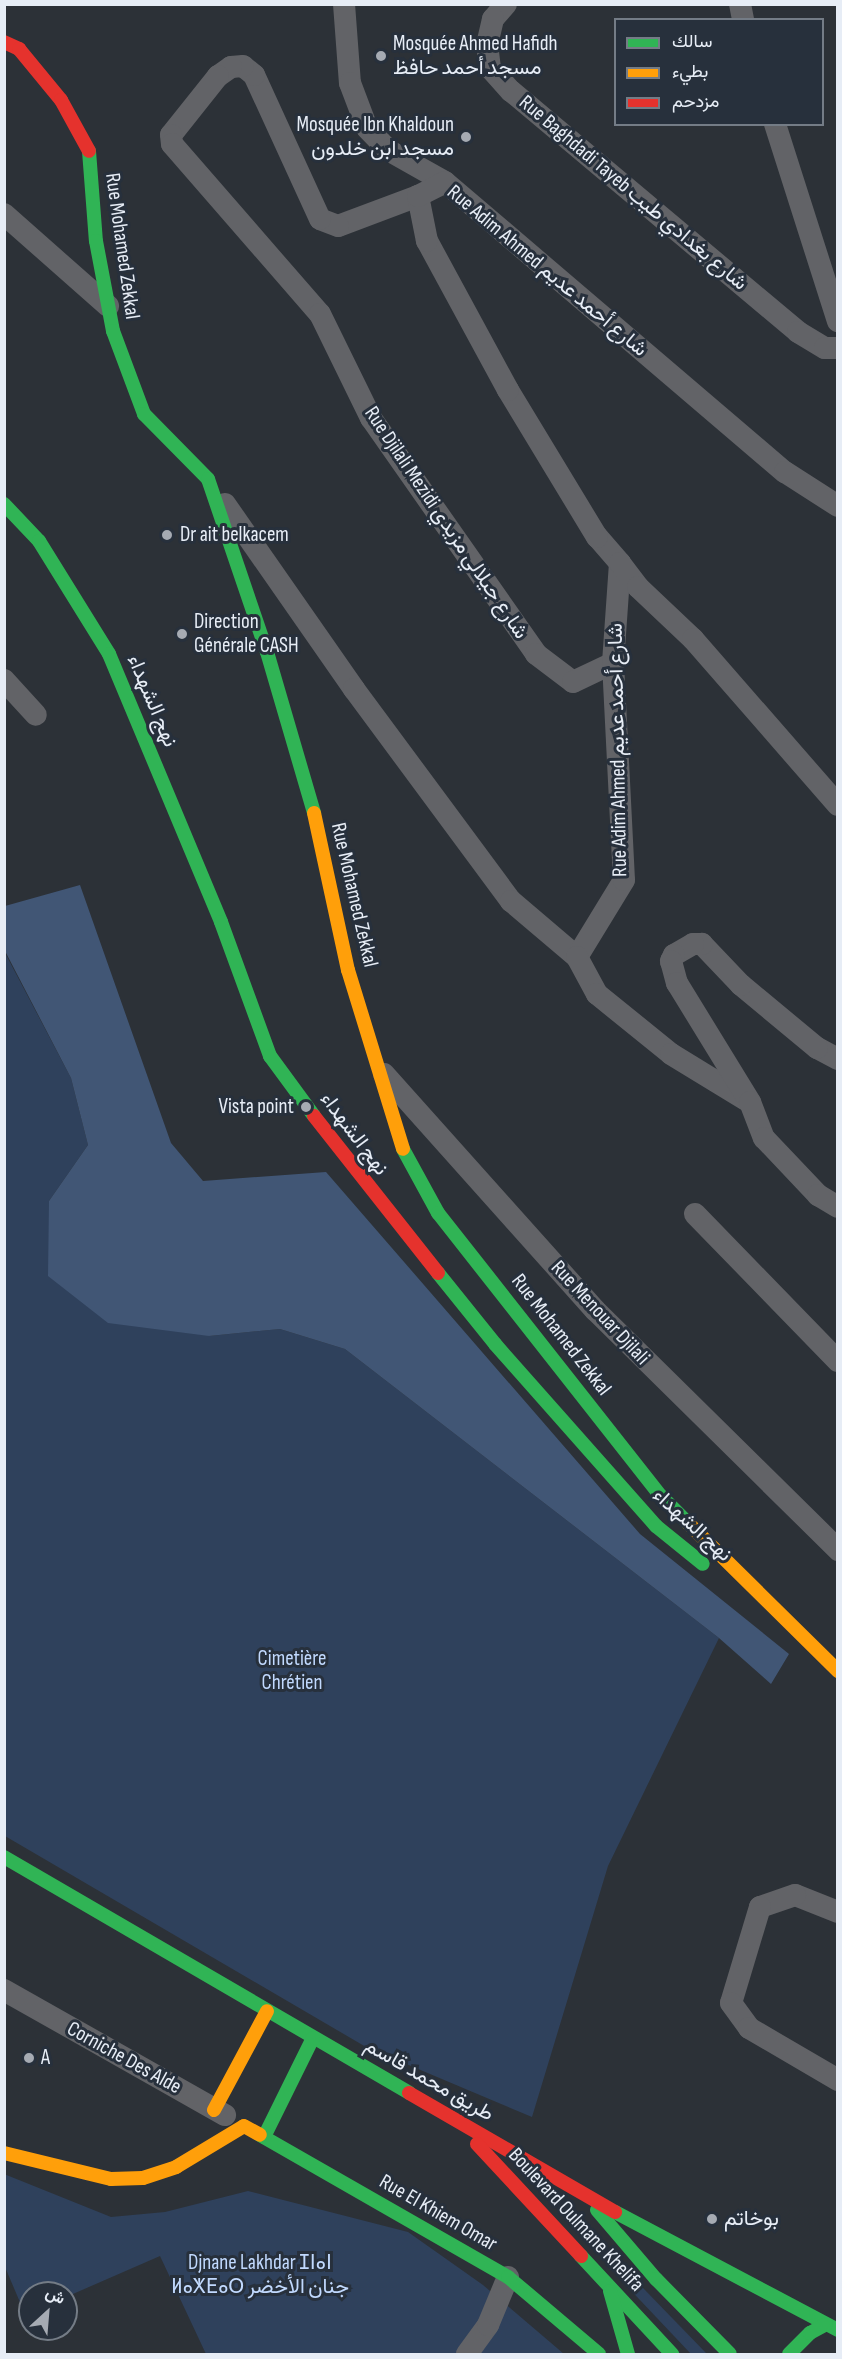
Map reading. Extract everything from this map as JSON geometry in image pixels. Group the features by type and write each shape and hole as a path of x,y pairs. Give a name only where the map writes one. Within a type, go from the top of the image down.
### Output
{"street":[{"path":"344,4 350,83 367,128 388,150 445,182"},
{"name":"Rue Baghdadi Tayeb شارع بغدادي طيب","path":"506,4 493,19 487,44 490,68 511,91 798,332 825,348 837,348"},
{"name":"Rue Mohamed Zekkal","path":"4,42 19,49 61,100 89,152 96,241 113,331 144,414 208,479 267,652 318,826 348,970 401,1144 438,1213 661,1496 837,1672"},
{"name":"Rue Djilali Mezidi شارع جيلالي مزيدي","path":"418,196 338,226 320,219 254,75 243,66 231,67 218,76 171,135 172,144 320,314 371,418 536,654 573,682 613,663"},
{"path":"776,126 837,321"},
{"name":"Rue Adim Ahmed شارع أحمد عديم","path":"577,957 624,880 613,663 620,563 597,537 508,390 427,241 418,196 445,182 785,472 837,506"},
{"path":"4,214 108,306"},
{"path":"208,479 354,689 511,901 577,957 597,994 671,1054 750,1102"},
{"name":"نهج الشهداء","path":"4,504 39,541 109,654 221,922 270,1056 338,1149 495,1344 656,1526 711,1570"},
{"path":"620,563 638,587 693,639 837,805"},
{"path":"4,680 36,715"},
{"path":"837,1059 817,1048 741,985 702,944 682,949 670,961 677,983 750,1102 764,1138 818,1195 837,1207"},
{"name":"Rue Menouar Djilali","path":"375,1064 595,1310 837,1550"},
{"path":"695,1214 837,1361"},
{"name":"نهج الشهداء","path":"729,1585 837,1672"},
{"name":"طريق محمد قاسم","path":"4,1857 586,2197 832,2327"},
{"path":"837,1912 795,1895 760,1907 731,2003 748,2028 837,2080"},
{"name":"Corniche Des Alde","path":"4,1990 244,2126"},
{"path":"214,2110 267,2011"},
{"path":"264,2137 313,2038"},
{"name":"Boulevard Oulmane Khelifa","path":"449,2115 672,2355"},
{"path":"4,2153 111,2179 143,2178 176,2167 244,2126"},
{"name":"Rue El Khiem Omar","path":"244,2126 508,2277 599,2355"},
{"name":"Boulevard Oulmane Khelifa","path":"586,2197 730,2355"},
{"path":"580,2254 585,2231 593,2223 611,2226"},
{"path":"467,2355 488,2325 508,2277"},
{"path":"609,2286 627,2355"},
{"path":"789,2355 810,2333 832,2327"}],"green space":[{"name":"Cimetière Chrétien","path":"4,951 71,1078 88,1145 49,1201 209,1336 280,1329 345,1349 719,1638 608,1866 532,2117 366,2047 5,1836"},
{"name":"Djnane Lakhdar ⵊⵏⴰⵏ ⵍⴰⵅⴹⴰⵔ جنان الأخضر","path":"4,2174 111,2217 165,2212 248,2191 408,2232 483,2285 564,2354 206,2354 160,2256 78,2292 78,2281 18,2281 18,2298 5,2267"},
{"path":"611,2255 707,2354 691,2354 605,2263"}],"shaded area":[{"path":"80,885 171,1143 203,1181 326,1172 640,1534 789,1654 771,1684 719,1638 345,1349 280,1329 209,1336 108,1323 48,1276 49,1201 88,1145 71,1078 5,951 5,906"}],"traffic: fast":[{"path":"89,151 96,241 113,331 144,414 208,479 267,652 314,813"},
{"path":"4,504 39,541 109,654 221,922 270,1056 314,1116"},
{"path":"403,1149 438,1213 661,1496 688,1523"},
{"path":"438,1273 495,1344 656,1526 703,1564"},
{"path":"4,1857 409,2093"},
{"path":"264,2137 313,2038"},
{"path":"260,2135 508,2277 599,2354"},
{"path":"597,2210 656,2279 730,2354"},
{"path":"615,2212 838,2330"},
{"path":"581,2256 672,2354"},
{"path":"610,2291 628,2354"},
{"path":"789,2354 810,2333 826,2324"}],"traffic: slow":[{"path":"314,813 348,970 403,1149"},
{"path":"688,1523 838,1671"},
{"path":"214,2110 267,2011"},
{"path":"4,2153 111,2179 143,2178 176,2167 244,2126 260,2135"}],"traffic: jam":[{"path":"4,42 19,49 61,100 89,151"},
{"path":"314,1116 438,1273"},
{"path":"409,2093 615,2212"},
{"path":"477,2144 581,2256"}],"place":[{"name":"Mosquée Ahmed Hafidh مسجد أحمد حافظ","path":"381,56"},
{"name":"Mosquée Ibn Khaldoun مسجد ابن خلدون","path":"466,137"},
{"name":"Dr ait belkacem","path":"167,535"},
{"name":"Direction Générale CASH","path":"182,634"},
{"name":"Vista point","path":"306,1107"},
{"name":"A","path":"29,2058"},
{"name":"بوخاتم","path":"712,2219"}]}
